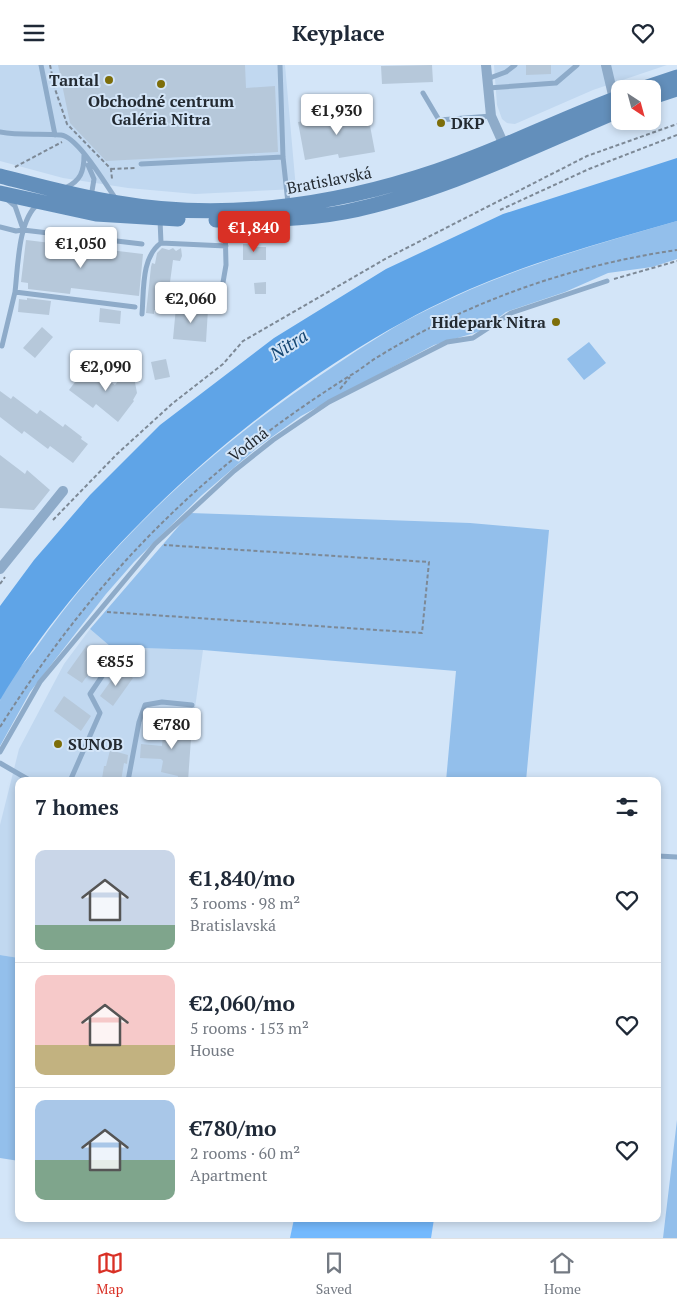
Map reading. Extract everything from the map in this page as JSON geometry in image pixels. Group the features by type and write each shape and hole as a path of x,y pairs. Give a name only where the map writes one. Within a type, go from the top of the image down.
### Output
{"main road":[{"path":"661,82 677,77"},
{"path":"661,94 677,89"},
{"name":"Bratislavská","path":"1,193 39,203 96,214 160,219 299,218 344,212 504,145 611,107"},
{"name":"Bratislavská","path":"0,176 56,191 119,204 197,210 288,206 436,187 526,151 611,108"},
{"path":"494,165 504,145 526,151"},
{"path":"1,193 9,190 75,205 90,198"}],"street":[{"path":"486,65 491,116 504,145"},
{"path":"605,65 611,83"},
{"path":"5,570 63,491"}],"lane":[{"path":"41,65 55,135"},
{"path":"280,65 283,157 288,206"},
{"path":"487,84 515,65"},
{"path":"487,84 556,83 577,65"},
{"path":"423,93 439,121 491,116"},
{"path":"0,132 18,135 63,135 74,142 119,204"},
{"path":"56,191 77,181 84,170 84,155"},
{"path":"84,155 94,179 90,198"},
{"path":"141,164 283,157"},
{"path":"1,193 15,206 24,230"},
{"path":"2,346 15,292 24,230 30,210 39,203"},
{"path":"160,219 161,243"},
{"path":"221,293 226,265 225,220"},
{"path":"0,227 16,231 24,230 142,244"},
{"path":"142,314 148,258 153,249 161,243 226,246"},
{"name":"Vodná","path":"0,752 40,682 97,611 155,544 234,471 273,439 329,401 447,342 480,334 511,313 607,281"},
{"path":"15,292 135,307"},
{"path":"72,777 100,713 90,694 114,660"},
{"path":"129,777 139,722 146,705 162,702 192,705"},
{"path":"0,763 24,777"},
{"path":"661,855 677,857"}],"path":[{"path":"50,65 54,89 67,124 111,169 112,182"},
{"path":"65,119 69,118"},
{"path":"51,523 117,454 173,403 223,364 243,341 385,259 587,156 677,124"},
{"path":"500,209 589,169 677,135"},
{"path":"15,167 62,142"},
{"path":"111,169 138,168 141,164"},
{"path":"351,375 376,358 437,325 517,291 599,264 677,250"},
{"path":"607,281 677,261"},
{"path":"97,611 422,633 429,562 155,544"},
{"path":"0,584 5,570"}],"shaded area":[{"path":"0,65 285,65 296,189 195,194 128,188 63,178 0,161"},
{"path":"494,65 667,65 623,80 611,80 611,84 515,124 507,123 502,119 497,105"},
{"path":"677,221 677,259 652,267 608,273 565,292 506,312 481,331 434,345 301,416 258,447 202,495 134,562 106,594 30,692 0,746 0,701 2,695 15,674 66,607 134,530 171,493 250,426 357,350 418,314 491,281 521,270"},
{"path":"589,342 606,363 584,380 567,359"},
{"path":"190,513 470,523 549,530 526,777 446,777 456,671 203,650 111,647 90,629"},
{"path":"90,629 111,647 203,650 186,777 15,777 15,957 0,955 0,825 19,749 64,664"},
{"path":"0,955 15,957 15,1160 0,1158"},
{"path":"677,1120 677,1238 663,1238"},
{"path":"293,1222 434,1222 431,1238 290,1238"}],"water":[{"name":"Nitra","path":"677,158 677,221 546,260 470,289 403,322 336,362 270,409 206,461 146,517 90,577 41,638 0,700 0,606 34,560 90,495 160,425 274,338 386,269 503,214"}],"building":[{"path":"58,65 245,65 246,88 275,86 278,152 106,161 70,123"},
{"path":"432,65 433,82 382,84 381,66"},
{"path":"526,65 551,65 551,74 526,75"},
{"path":"367,110 375,152 339,158 338,154 305,160 298,122"},
{"path":"26,240 143,254 139,296 71,288 70,294 28,289 28,283 21,282"},
{"path":"243,244 253,244 253,247 266,247 266,260 243,260"},
{"path":"162,248 169,250 173,248 176,251 181,248 182,256 180,261 173,260 168,312 154,310 154,314 146,313 151,267 152,263 155,264 157,253"},
{"path":"266,282 266,294 255,294 254,283"},
{"path":"27,298 51,301 49,315 18,312 19,299 27,300"},
{"path":"176,307 208,309 206,342 173,339"},
{"path":"100,308 121,311 120,324 99,322"},
{"path":"42,327 53,337 35,358 23,348"},
{"path":"166,359 170,377 155,380 151,362"},
{"path":"84,370 96,371 115,385 124,373 133,372 137,393 134,401 118,422 96,404 93,408 69,390"},
{"path":"0,391 11,399 13,396 37,414 40,410 63,427 65,424 88,444 73,463 50,446 48,449 24,431 22,434 0,417"},
{"path":"0,455 25,474 27,470 50,490 34,510 0,508"},
{"path":"87,645 102,656 82,683 67,673"},
{"path":"120,668 133,678 113,706 100,696"},
{"path":"64,696 91,716 81,731 54,711"},
{"path":"164,722 192,724 188,777 178,777 161,772 163,761 161,759 140,758 141,744 162,746"},
{"path":"110,750 128,755 127,764 124,763 122,777 102,777 104,766 106,766"}],"place":[{"name":"Tantal","path":"109,80"},
{"name":"Obchodné centrum Galéria Nitra","path":"161,84"},
{"name":"DKP","path":"441,123"},
{"name":"Hidepark Nitra","path":"556,322"},
{"name":"SUNOB","path":"58,744"}]}
